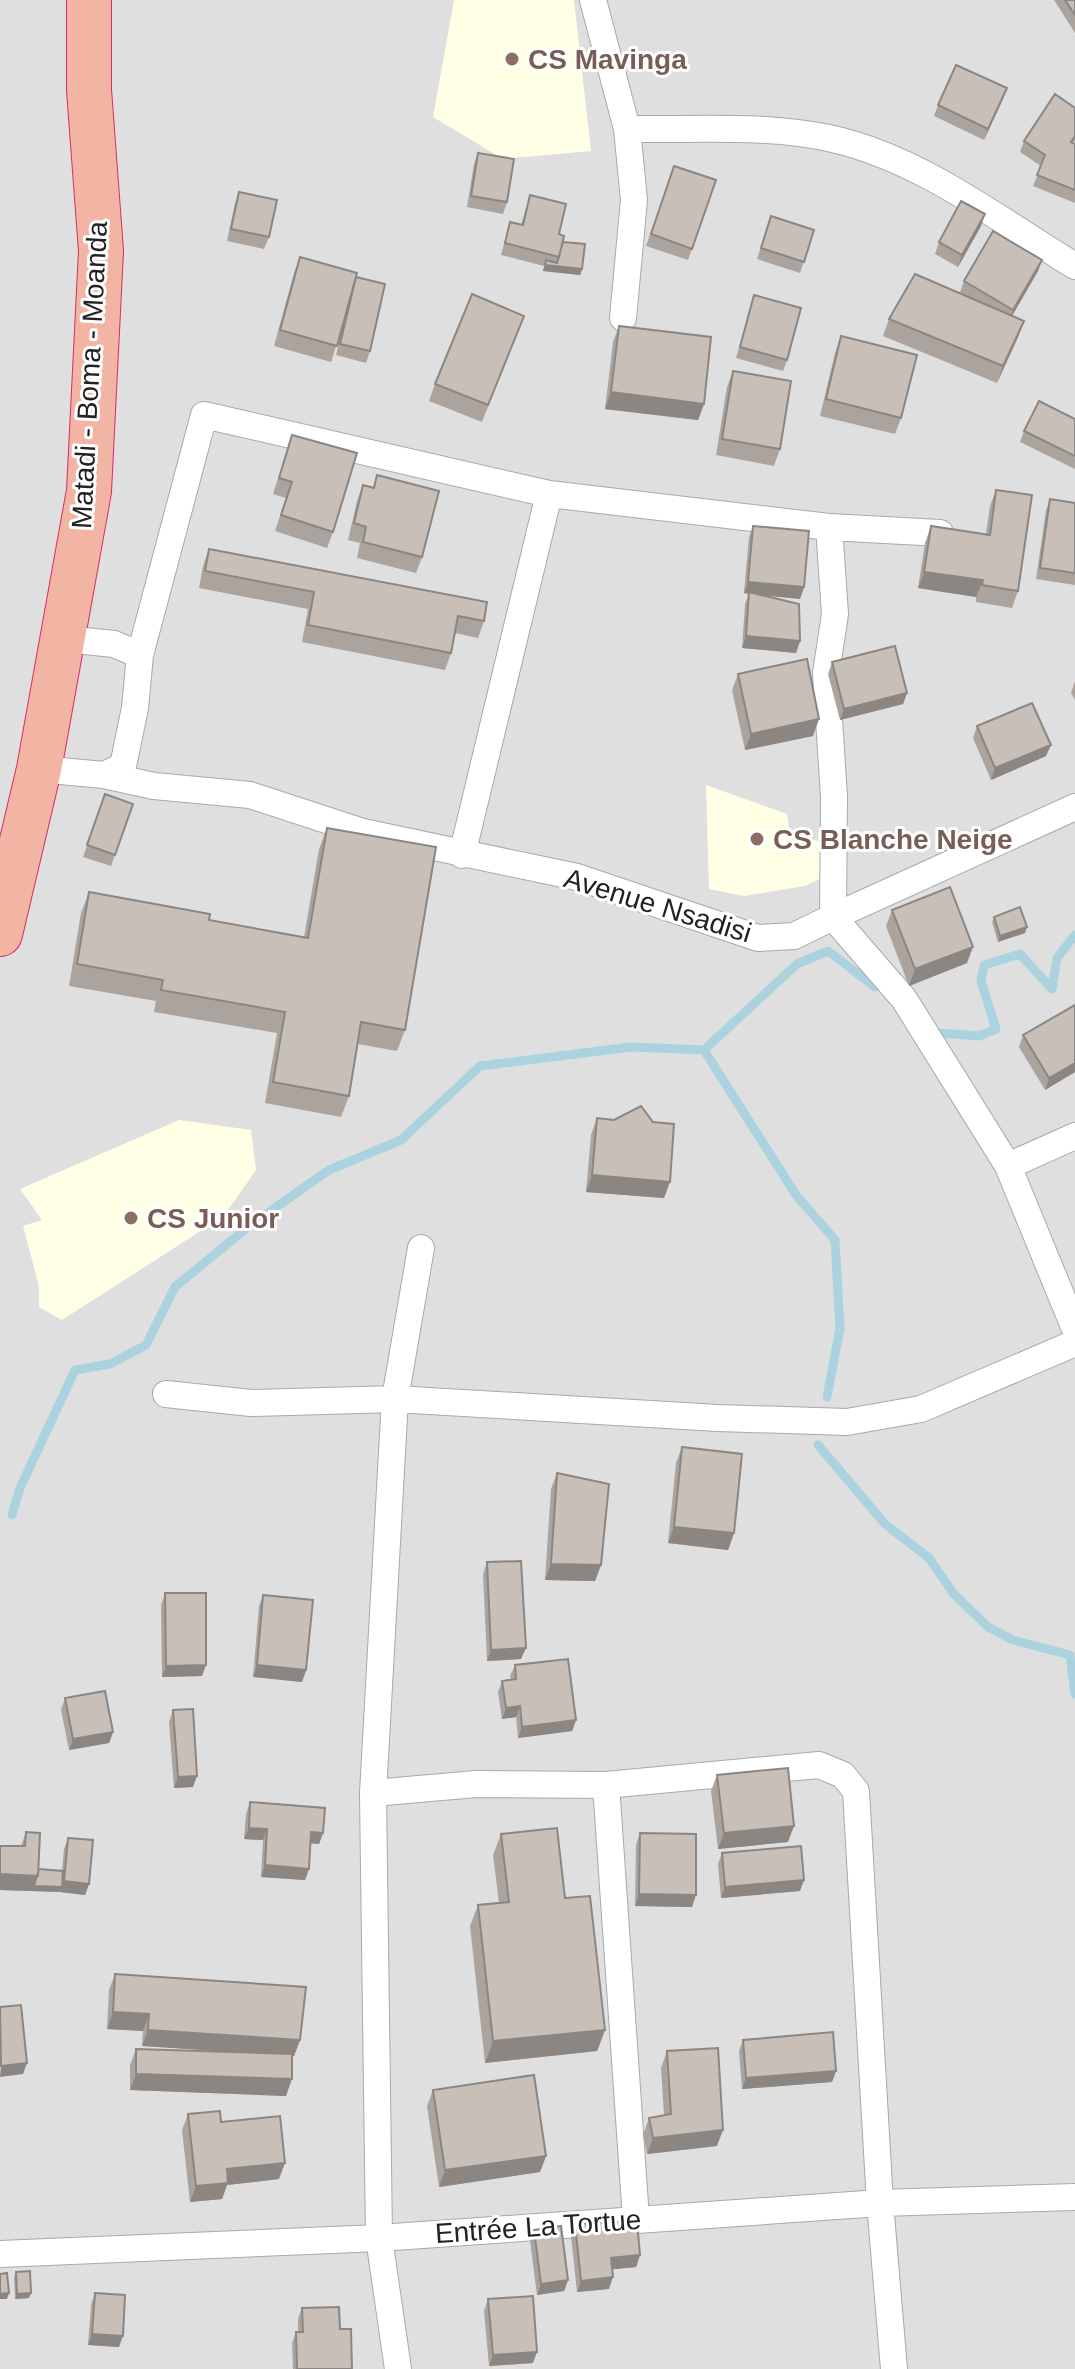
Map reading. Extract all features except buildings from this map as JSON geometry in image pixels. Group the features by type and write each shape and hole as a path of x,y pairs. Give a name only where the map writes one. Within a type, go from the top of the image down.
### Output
{"highway":[{"name":"Matadi - Boma - Moanda","path":"0,934 39,769 65,639 89,491 101,251 89,90 89,0"}],"street":[{"path":"593,0 627,129 634,200 623,318"},
{"path":"627,129 763,131 833,139 889,157 1075,266"},
{"path":"104,775 123,766 135,708 140,655 204,415 549,494 829,527 940,533"},
{"path":"462,855 549,494"},
{"path":"829,527 835,614 826,673 834,797 833,917 904,999 1008,1166 1075,1329"},
{"path":"65,639 114,644 140,655"},
{"name":"Avenue Nsadisi","path":"39,769 104,775 154,786 250,795 363,832 577,877 758,938 794,936 1075,807"},
{"path":"1008,1166 1075,1136"},
{"path":"398,2369 379,2238 373,1793 395,1399 421,1248"},
{"path":"166,1394 251,1403 395,1399 718,1418 847,1422 921,1409 1075,1343"},
{"path":"373,1793 476,1784 606,1785 819,1765 843,1775 856,1791 880,2203 894,2369"},
{"path":"606,1785 636,2219"},
{"name":"Entrée La Tortue","path":"0,2254 379,2238 880,2203 1075,2197"}],"shaded area":[{"path":"0,0 1075,0 1075,2369 0,2369"},
{"name":"CS Mavinga","path":"454,0 574,0 591,151 503,159 433,117"},
{"name":"CS Blanche Neige","path":"706,785 787,814 790,835 823,842 826,876 805,886 744,896 709,889"},
{"name":"CS Junior","path":"179,1120 251,1130 256,1170 224,1216 62,1320 39,1307 39,1286 23,1226 42,1220 20,1189"}],"waterway":[{"path":"939,1033 979,1036 996,1029 981,981 984,965 1020,954 1052,989 1057,958 1075,935"},
{"path":"704,1050 797,964 828,951 875,987"},
{"path":"12,1515 20,1488 75,1370 110,1364 146,1345 175,1287 249,1226 329,1170 401,1140 480,1066 631,1047 704,1050 796,1195 835,1240 840,1328 827,1397"},
{"path":"818,1445 885,1524 929,1558 953,1593 988,1627 1013,1640 1070,1655 1075,1694"}],"place":[{"name":"CS Mavinga","path":"512,59"},
{"name":"CS Blanche Neige","path":"757,839"},
{"name":"CS Junior","path":"131,1218"}]}
